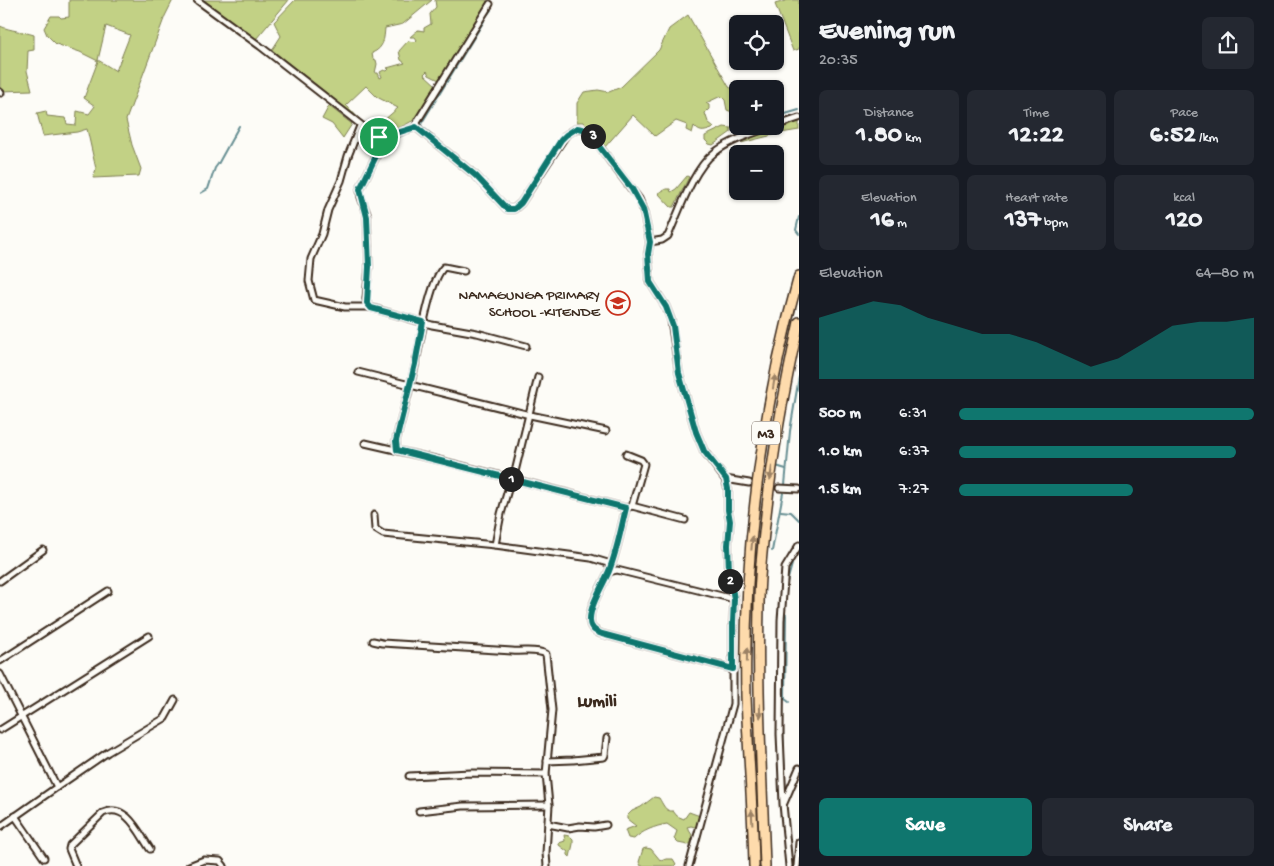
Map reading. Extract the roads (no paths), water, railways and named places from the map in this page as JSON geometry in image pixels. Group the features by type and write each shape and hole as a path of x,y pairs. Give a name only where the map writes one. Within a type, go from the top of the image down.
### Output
{"highway":[{"name":"M3","path":"754,866 746,695 747,592 760,466 777,364 799,276"},
{"name":"M3","path":"765,866 758,604 769,485 785,382 799,322"}],"street":[{"path":"197,0 319,91 360,126 379,137 416,127"},
{"path":"416,127 418,120 490,4"},
{"path":"784,123 799,118"},
{"path":"360,126 348,156 341,181 328,210 322,234 311,259 309,281 314,300 345,307 369,307 423,322 477,333 526,346"},
{"path":"416,127 476,176 505,208 509,209 517,208 521,203 566,135 577,128 586,130 639,199 643,209 650,242 648,254 650,282 666,307 673,326 679,373 696,432 704,451 726,479 728,489 730,521 728,545 729,571 734,599 734,693 732,712 705,802 689,866"},
{"path":"650,242 662,240 668,236 696,174 710,156 723,147 752,135"},
{"path":"369,307 366,299 369,267 367,217 360,189 378,152 379,137"},
{"path":"397,450 396,441 423,322 441,269 450,267 464,271"},
{"path":"358,372 530,415 606,431"},
{"path":"495,545 501,514 530,415 538,377"},
{"path":"365,444 397,450 626,508 632,506 685,520"},
{"path":"626,454 641,460 644,464 632,506"},
{"path":"726,479 749,483"},
{"path":"779,488 799,489"},
{"path":"626,508 611,564 596,597 590,620 594,631 733,669"},
{"path":"374,516 375,529 383,534 495,545 591,558 611,564"},
{"path":"789,865 780,734 782,592 784,568 799,545"},
{"path":"0,581 43,550"},
{"path":"608,572 617,570 734,599"},
{"path":"0,661 108,591"},
{"path":"0,730 149,636"},
{"path":"373,641 516,652 531,651 546,654 552,710 546,774 549,805 547,866"},
{"path":"0,674 57,787"},
{"path":"0,827 108,752 165,718 176,700"},
{"path":"548,761 604,757 607,738"},
{"path":"784,804 799,768"},
{"path":"409,776 471,773 546,774"},
{"path":"419,811 463,806 549,805"},
{"path":"76,866 69,849 70,845 103,812 108,810 123,813 150,849"},
{"path":"15,816 44,858"},
{"path":"548,824 568,828 606,825"},
{"path":"797,866 799,842"},
{"path":"789,865 798,856"},
{"path":"189,866 204,860 220,861 224,866"}],"waterway":[{"path":"485,18 491,10"},
{"path":"430,133 421,124 484,21"},
{"path":"784,114 799,110"},
{"path":"201,193 208,189 215,168 239,126"},
{"path":"388,142 413,130"},
{"path":"799,217 796,230 799,234"},
{"path":"785,485 790,431 799,377"},
{"path":"776,466 786,469"},
{"path":"772,551 783,493"},
{"path":"781,511 791,512 799,520"},
{"path":"786,586 794,557"},
{"path":"784,612 786,615 785,699 789,702"},
{"path":"783,728 785,783"}],"tunnel":[{"path":"749,483 779,488"}],"place":[{"name":"NAMAGUNGA PRIMARY SCHOOL -KITENDE","path":"618,303"}],"district":[{"name":"Lumili","path":"597,700"}]}
